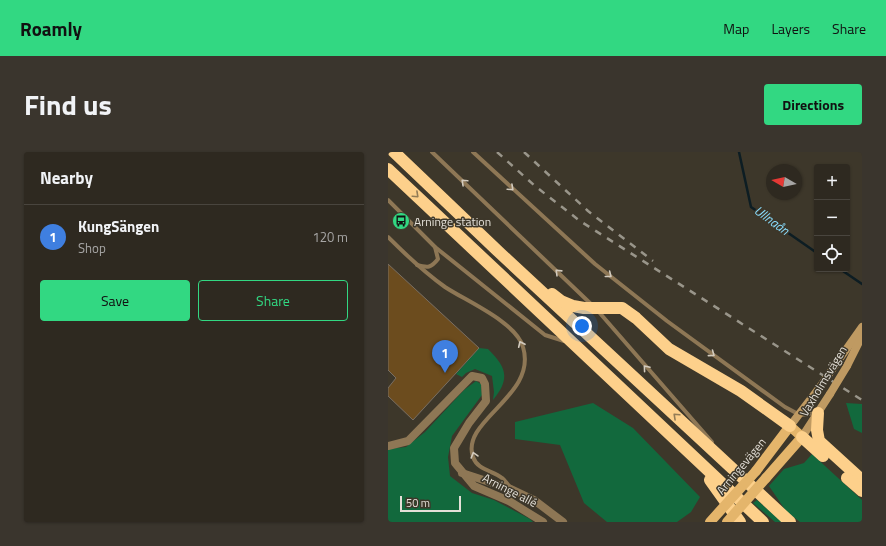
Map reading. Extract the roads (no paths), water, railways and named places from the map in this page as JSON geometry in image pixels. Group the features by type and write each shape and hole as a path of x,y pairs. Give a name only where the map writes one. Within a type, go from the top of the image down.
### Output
{"highway":[{"path":"394,152 501,254 788,520"},
{"path":"401,152 561,302 573,306 622,308 636,318 669,349 741,391 790,426"},
{"path":"388,169 576,344 763,522"},
{"path":"818,413 817,430 819,441 862,480"},
{"path":"659,423 716,486 740,522"},
{"path":"802,437 862,491"}],"main road":[{"path":"727,522 802,437 790,426 800,415 862,327"},
{"name":"Vaxholmsvägen","path":"802,437 847,366 862,336"},
{"name":"Arningevägen","path":"710,522 756,471 790,426"}],"street":[{"path":"388,446 408,441 472,376 482,378 485,384 486,401 469,423 454,448 455,463 462,473"},
{"name":"Arninge allé","path":"462,473 512,489 534,500 563,522"},
{"name":"Arninge allé","path":"462,473 474,486 509,501 543,522"}],"lane":[{"path":"432,152 595,308 716,446"},
{"path":"473,152 596,264 673,325 786,408 800,415 818,413"},
{"path":"388,200 435,247 545,335 576,344"},
{"path":"388,236 415,264 445,287 502,323 516,334 523,347 525,362 523,374 516,389 482,425 475,436 472,449 473,458 480,467 501,477 512,489"},
{"path":"415,264 427,268 432,266 438,259 435,247"},
{"path":"745,472 762,488"},
{"path":"773,498 788,520"}],"waterway":[{"name":"Ullnaån","path":"739,152 751,207 814,251"},
{"name":"Ullnaån","path":"844,272 862,284"}],"railway":[{"path":"497,152 535,186 580,221 862,400"},
{"path":"524,152 588,211 653,261"}],"place":[{"name":"Arninge station","path":"401,221"},
{"name":"KungSängen","path":"445,373"}]}
